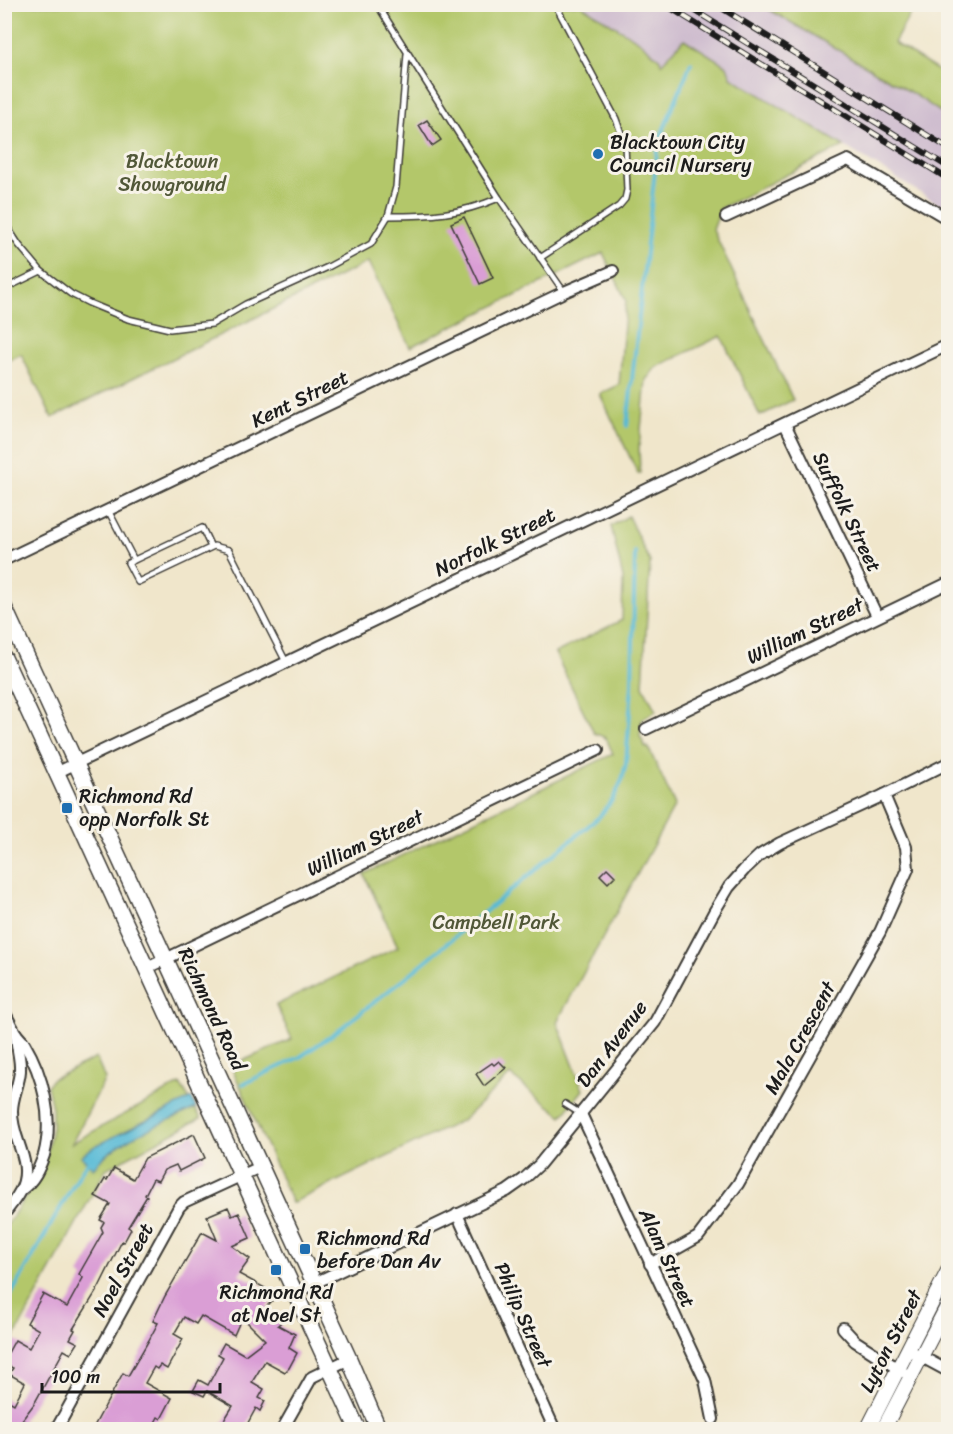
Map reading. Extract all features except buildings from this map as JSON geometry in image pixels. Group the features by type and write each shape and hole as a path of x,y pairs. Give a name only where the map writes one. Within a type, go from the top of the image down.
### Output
{"main road":[{"name":"Richmond Road","path":"4,607 349,1359 379,1430"},
{"name":"Richmond Road","path":"4,658 358,1430"},
{"name":"Lyton Street","path":"883,1430 905,1373 909,1350 948,1271"},
{"name":"Lyton Street","path":"867,1430 905,1373 922,1356 948,1305"}],"street":[{"path":"726,217 848,160 948,219"},
{"name":"Kent Street","path":"4,560 564,292 613,271"},
{"name":"Norfolk Street","path":"58,772 948,345"},
{"name":"Suffolk Street","path":"785,424 877,616"},
{"name":"William Street","path":"646,729 948,583"},
{"name":"William Street","path":"147,968 598,750"},
{"name":"Dan Avenue","path":"296,1292 507,1191 524,1179 539,1165 655,1022 714,912 729,887 744,870 760,855 780,843 884,795 948,762"},
{"name":"Mala Crescent","path":"650,1264 698,1237 738,1184 880,932 908,870 906,848 884,795"},
{"path":"4,1012 23,1043 41,1083 48,1119 41,1163 29,1184 22,1189 4,1214"},
{"path":"16,1034 20,1069 12,1111 15,1134 25,1161 26,1171 22,1189"},
{"name":"Alam Street","path":"581,1114 705,1380 713,1419"},
{"name":"Noel Street","path":"56,1430 179,1207 184,1202 260,1167"},
{"name":"Philip Street","path":"457,1214 555,1430"},
{"path":"843,1328 855,1341 905,1373"},
{"path":"909,1350 948,1371"},
{"path":"282,1430 312,1377 349,1359"}],"lane":[{"path":"377,5 499,198 564,292"},
{"path":"540,258 619,206 625,198 627,189 626,144 616,119 556,6"},
{"path":"4,222 19,245 41,271 71,294 128,319 170,329 212,324 246,304 328,267 371,244 388,216 396,187 407,54"},
{"path":"388,216 453,214 499,198"},
{"path":"4,289 41,271"},
{"path":"108,510 134,560"},
{"path":"211,547 202,528 128,563 138,582 211,547 216,546 231,552 286,662"},
{"path":"565,1104 581,1114"}],"shaded area":[{"path":"581,5 761,5 912,93 948,117 948,210 731,76 727,66 685,39 661,65"}],"green space":[{"name":"Blacktown Showground","path":"4,5 581,5 639,41 660,59 661,64 684,39 727,66 731,77 844,146 721,208 713,230 793,400 760,416 721,336 656,367 646,380 639,448 640,473 638,474 600,394 619,385 626,300 603,253 410,347 368,262 52,418 21,354 5,362"},
{"path":"761,5 915,5 894,43 948,77 948,117 912,93"},
{"name":"Campbell Park","path":"628,516 650,562 643,686 656,711 642,719 640,736 646,748 648,747 675,805 557,1022 583,1090 562,1116 510,1075 463,1120 292,1203 231,1066 292,1039 276,1005 398,947 364,874 613,754 606,738 594,733 555,653 622,620 623,578 611,526"},
{"path":"96,1058 105,1079 72,1143 180,1084 201,1118 106,1169 5,1354 5,1228 44,1168 52,1127 52,1108 47,1086 52,1079"}],"water":[{"path":"192,1098 196,1108 127,1140 93,1168 81,1156 95,1146"}],"waterway":[{"path":"627,426 658,143 691,63"},
{"path":"243,1084 300,1057 332,1035 410,974 599,817 613,799 622,780 626,763 632,686 635,552"},
{"path":"4,1307 82,1170 90,1160"}],"railway":[{"path":"664,4 948,179"},
{"path":"684,4 948,167"},
{"path":"715,4 948,148"}],"place":[{"name":"Blacktown City Council Nursery","path":"598,154"},
{"name":"Richmond Rd opp Norfolk St","path":"67,808"},
{"name":"Richmond Rd before Dan Av","path":"305,1249"},
{"name":"Richmond Rd at Noel St","path":"276,1270"}]}
